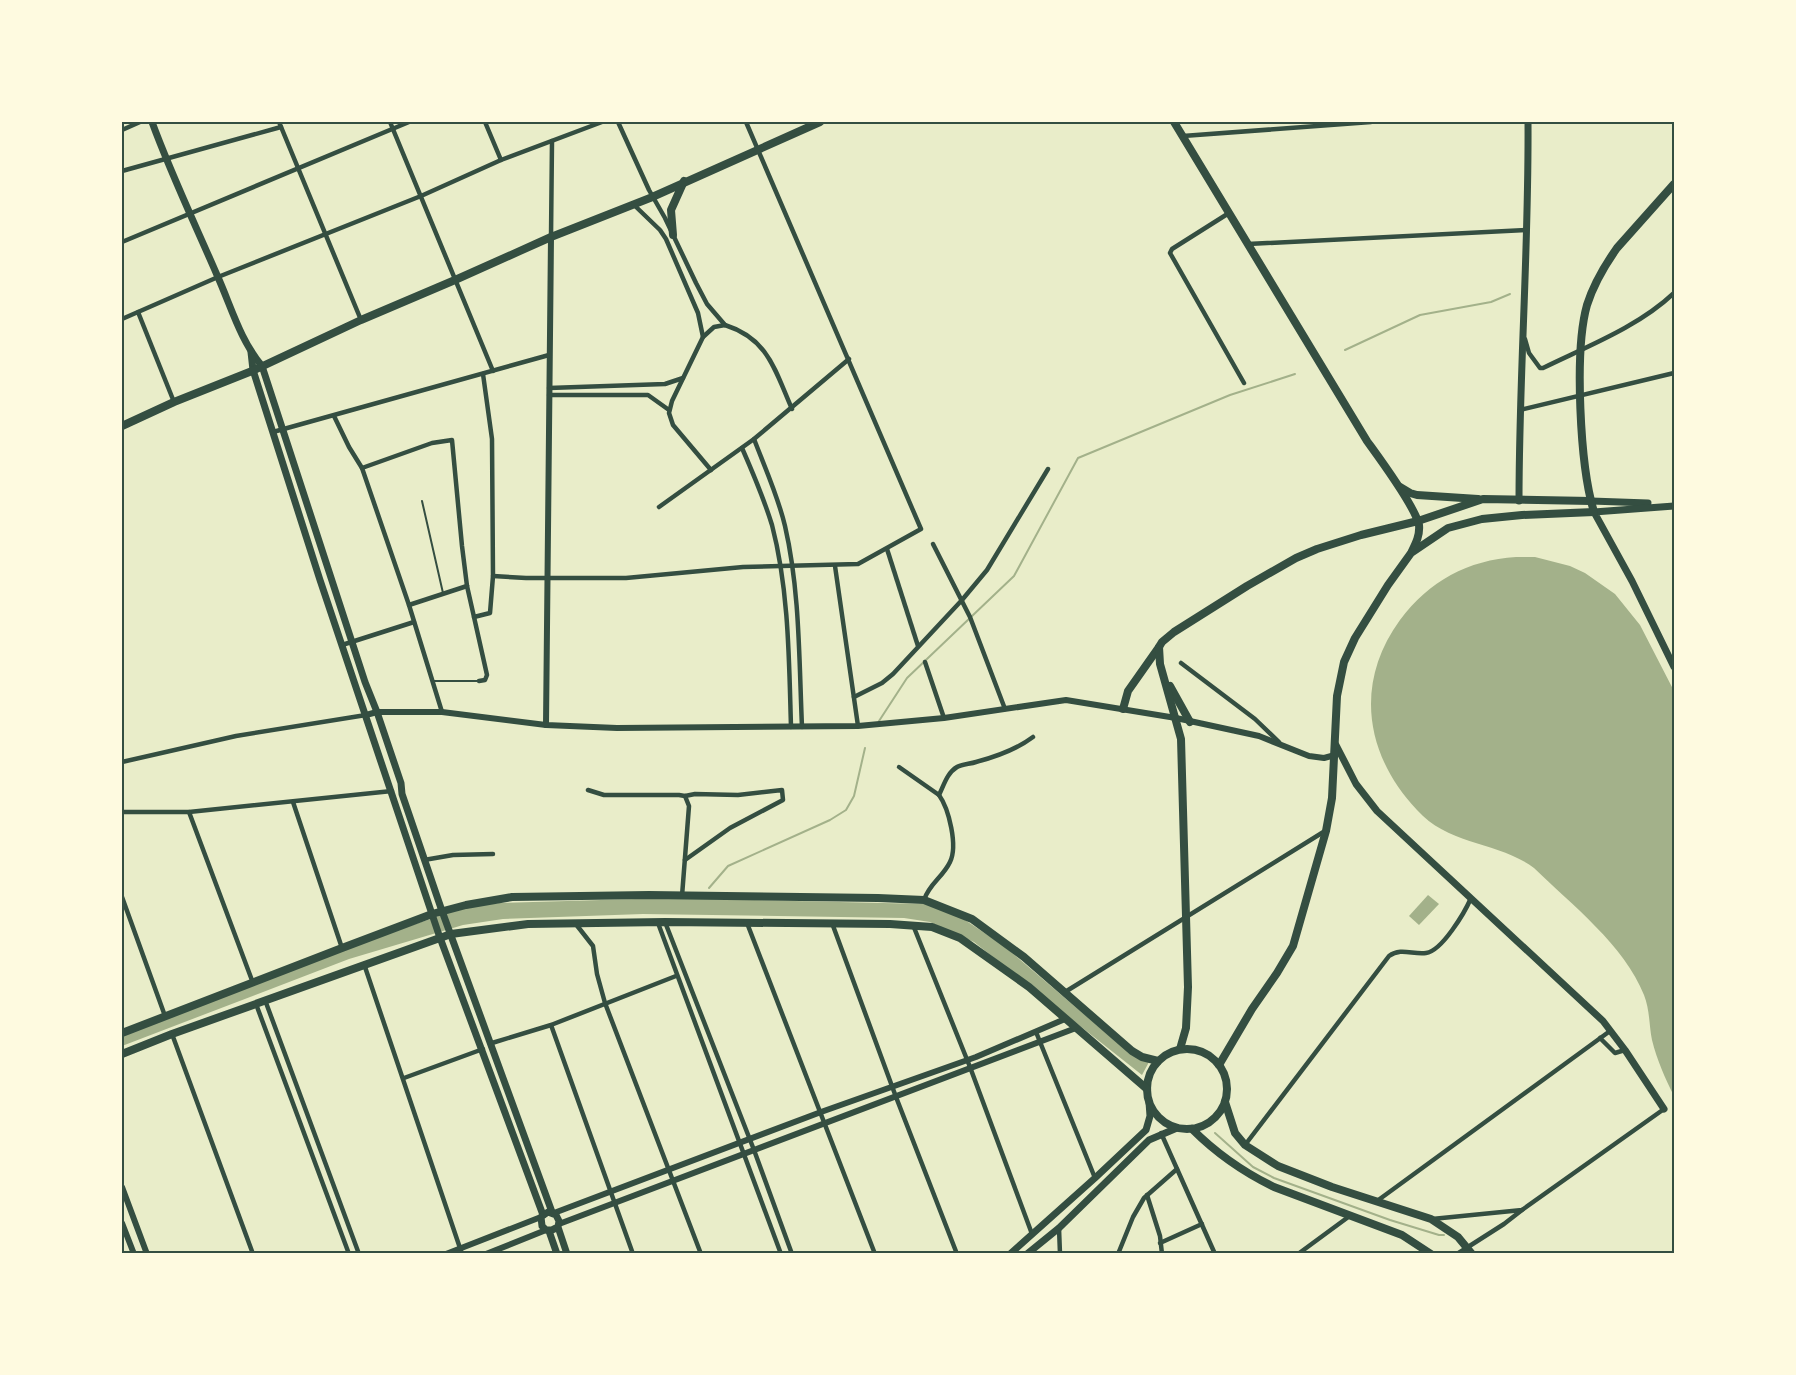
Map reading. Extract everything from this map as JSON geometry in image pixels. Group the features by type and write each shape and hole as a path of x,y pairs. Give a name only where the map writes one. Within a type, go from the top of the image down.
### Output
{"main road":[{"path":"152,122 165,159 251,352 262,366 352,642 378,712 424,860 553,1212 558,1217 558,1225 567,1254"},
{"path":"122,426 551,237 633,204 651,193 820,122"},
{"path":"1174,122 1418,521 1418,539 1412,553 1355,638 1344,662 1338,696 1332,798 1326,831 1293,946 1251,1009 1219,1065"},
{"path":"1519,501 1528,122"},
{"path":"673,235 671,210 684,181"},
{"path":"1674,184 1609,259 1588,304 1582,349 1580,396 1590,501 1632,580 1674,667"},
{"path":"251,352 253,370 273,432 440,936 542,1216 542,1226 548,1230 557,1254"},
{"path":"1397,484 1410,494 1483,500 1674,501"},
{"path":"1123,709 1132,682 1159,647 1174,632 1296,558 1361,535 1418,521 1483,500"},
{"path":"1412,553 1435,535 1464,523 1522,515 1674,506"},
{"path":"1159,647 1160,664 1181,739 1188,1003 1186,1028 1180,1049"},
{"path":"1164,677 1190,722"},
{"path":"1336,745 1356,784 1377,812 1603,1021 1664,1109"},
{"path":"122,1033 433,915 512,897 682,896 924,900 972,919 1024,957 1132,1051 1142,1057 1158,1061"},
{"path":"122,1054 171,1034 451,933 515,925 575,923 913,925 945,931 960,938 1029,987 1147,1089"},
{"path":"1010,1254 1146,1130 1150,1116 1147,1089 1152,1069 1168,1053 1180,1049 1206,1054 1219,1065 1226,1083 1225,1102 1235,1133 1245,1145 1278,1166 1401,1211 1431,1219 1448,1229 1470,1251"},
{"path":"1149,1102 1160,1119 1177,1128"},
{"path":"1028,1254 1059,1228 1149,1140 1161,1133 1177,1128 1192,1129 1212,1120 1220,1112 1225,1102"},
{"path":"1192,1129 1217,1152 1253,1177 1402,1235 1431,1254"},
{"path":"542,1216 553,1212"},
{"path":"548,1230 558,1225"}],"street":[{"path":"122,130 140,122"},
{"path":"390,122 493,371"},
{"path":"122,242 409,122"},
{"path":"485,122 501,160"},
{"path":"122,319 218,277 421,196 501,160 602,122"},
{"path":"618,122 707,304 725,325 750,336 764,349 792,409"},
{"path":"493,576 626,578 717,569 858,564 921,530 746,122"},
{"path":"1183,136 1371,122"},
{"path":"122,171 280,124 361,320"},
{"path":"546,724 552,141"},
{"path":"633,204 666,238 698,313 703,337"},
{"path":"1229,213 1172,249 1170,253 1244,383"},
{"path":"1248,244 1527,230"},
{"path":"1524,330 1529,353 1540,368 1653,312 1674,293"},
{"path":"138,312 174,402"},
{"path":"711,470 671,422 669,410 703,337 714,327 725,325"},
{"path":"273,432 549,355"},
{"path":"659,507 754,439 849,359"},
{"path":"1520,410 1674,373"},
{"path":"474,617 490,613 493,576 492,440 483,374"},
{"path":"549,391 665,384 683,378"},
{"path":"549,391 648,395 669,410"},
{"path":"334,416 362,468 409,604 442,712"},
{"path":"362,468 432,443 446,439 452,440 467,586 487,675 485,680 478,681"},
{"path":"754,439 785,525 792,567 802,727"},
{"path":"742,448 765,504 780,567 791,727"},
{"path":"854,697 882,683 962,600 987,570 1048,469"},
{"path":"933,544 970,617 1005,709"},
{"path":"887,549 918,646"},
{"path":"835,566 858,726"},
{"path":"409,604 467,586"},
{"path":"342,645 414,622"},
{"path":"925,662 944,718"},
{"path":"1181,663 1255,719 1280,743"},
{"path":"122,762 236,736 378,712 442,712 546,724 617,728 802,727 858,726 944,718 1066,700 1176,718 1259,736 1309,756 1324,758 1335,755"},
{"path":"939,795 947,777 957,767 1000,753 1033,737"},
{"path":"899,766 939,795 944,801 948,815 953,849 951,861 927,890 924,900"},
{"path":"588,790 604,795 685,796 695,794 738,795 782,790 783,800 730,828 685,860"},
{"path":"122,812 189,812 392,791"},
{"path":"682,896 689,806 685,796"},
{"path":"293,802 342,948"},
{"path":"189,812 253,983"},
{"path":"1065,992 1326,831"},
{"path":"424,860 453,855 493,854"},
{"path":"122,897 165,1016"},
{"path":"1245,1145 1389,956 1398,951 1426,953 1436,949 1460,918 1471,898"},
{"path":"575,923 593,946 597,974 605,1003 701,1254"},
{"path":"661,923 676,976 781,1254"},
{"path":"661,923 754,1150 792,1254"},
{"path":"747,923 875,1254"},
{"path":"832,923 957,1254"},
{"path":"913,925 970,1067 1032,1234"},
{"path":"364,964 461,1251"},
{"path":"492,1043 551,1025 676,976"},
{"path":"265,1000 359,1254"},
{"path":"256,1004 349,1254"},
{"path":"553,1212 967,1060 1065,1019"},
{"path":"551,1025 633,1254"},
{"path":"558,1225 1076,1028"},
{"path":"1377,1201 1610,1031"},
{"path":"1036,1032 1095,1178"},
{"path":"171,1034 253,1254"},
{"path":"1600,1038 1615,1053 1625,1050"},
{"path":"404,1078 483,1049"},
{"path":"289,1090 298,1087"},
{"path":"1457,1254 1470,1251 1522,1210 1664,1109"},
{"path":"1161,1133 1215,1254"},
{"path":"1118,1254 1133,1217 1147,1195 1177,1169"},
{"path":"321,1177 329,1173"},
{"path":"122,1187 147,1254"},
{"path":"1147,1195 1162,1254"},
{"path":"1431,1219 1522,1210"},
{"path":"1298,1254 1351,1215"},
{"path":"446,1254 461,1251 542,1216"},
{"path":"122,1223 134,1254"},
{"path":"1160,1243 1202,1224"},
{"path":"124,1230 136,1226"},
{"path":"1059,1228 1060,1254"},
{"path":"486,1254 548,1230"}],"lane":[{"path":"422,501 443,593"},
{"path":"433,681 478,681"}],"shaded area":[{"path":"1516,557 1535,557 1570,566 1585,573 1615,594 1640,625 1674,691 1674,1096 1654,1047 1644,995 1635,977 1611,943 1534,868 1520,859 1459,837 1430,822 1399,789 1386,766 1377,742 1372,718 1371,693 1385,644 1400,620 1424,594 1451,575 1482,563"},
{"path":"1428,895 1439,904 1419,925 1409,916"},
{"path":"669,898 927,904 962,918 1004,946 1127,1051 1149,1062 1142,1075 974,942 930,922 904,918 643,914 503,919 463,925 349,959 122,1046 122,1036 383,935 463,908 499,903"}],"waterway":[{"path":"1345,350 1420,315 1491,302 1510,294"},
{"path":"879,721 907,678 1014,576 1078,458 1230,395 1295,374"},
{"path":"709,888 728,866 830,820 846,810 854,796 865,748"},
{"path":"1215,1133 1253,1167 1274,1178 1390,1220 1444,1235"}]}
